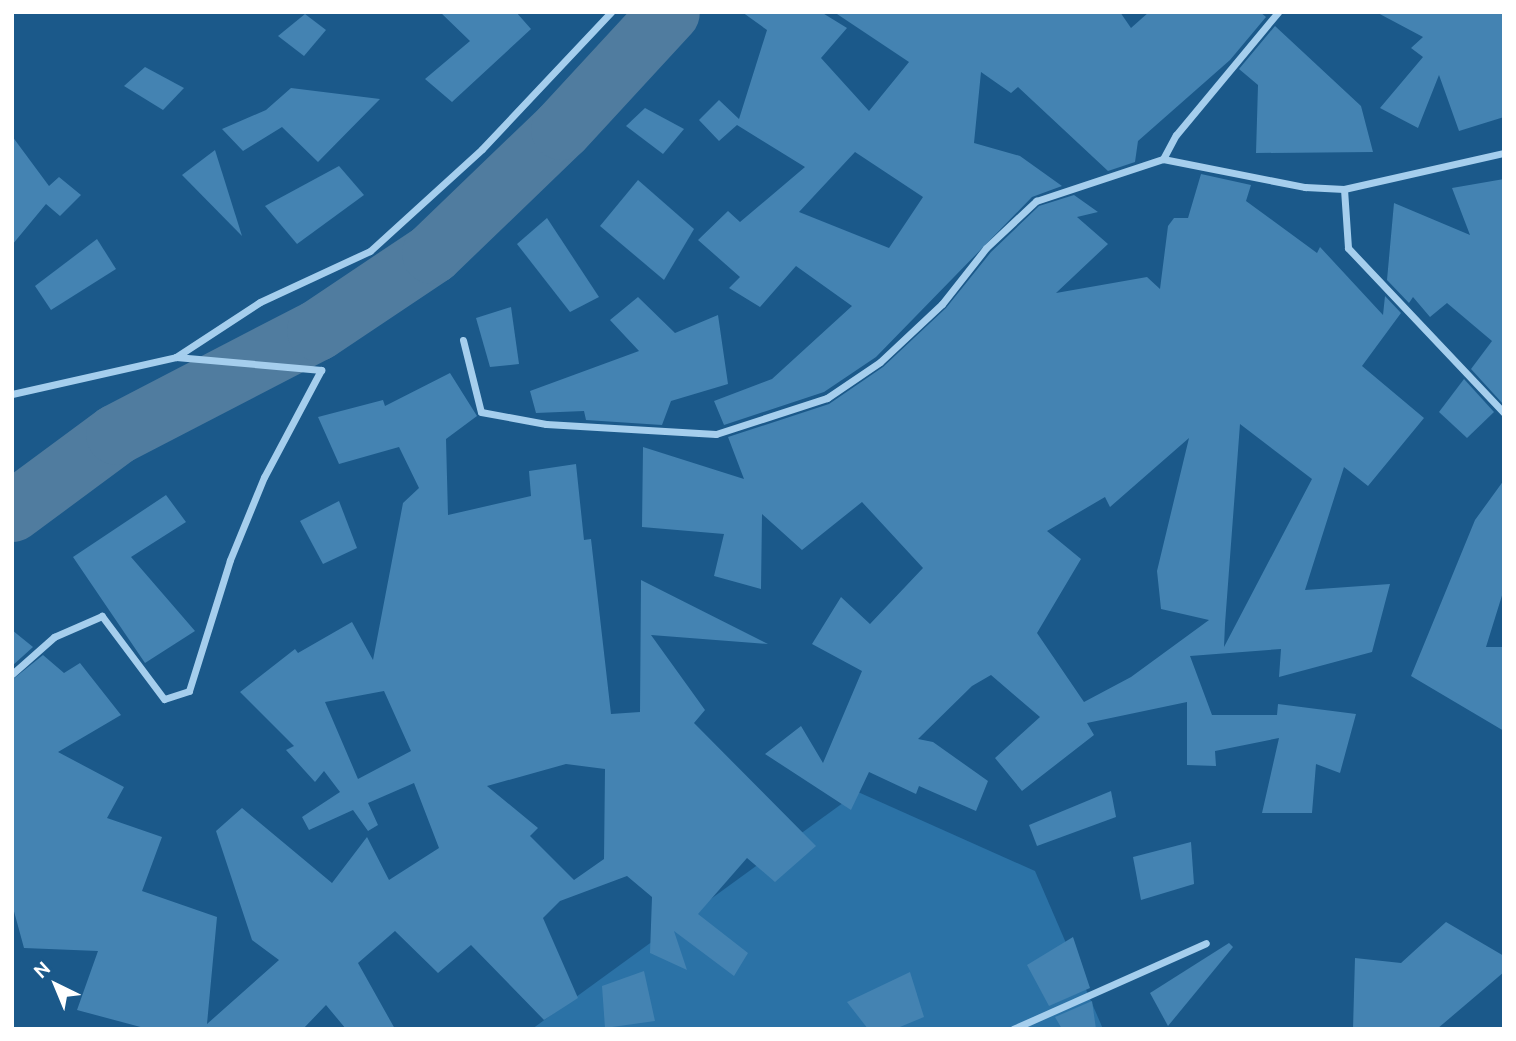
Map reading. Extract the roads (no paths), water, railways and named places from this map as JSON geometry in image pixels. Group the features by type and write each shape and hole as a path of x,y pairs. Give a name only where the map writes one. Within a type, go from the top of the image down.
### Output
{"street":[{"path":"176,357 260,302 370,251 482,149 611,12"},
{"path":"1163,159 1176,135 1278,12"},
{"path":"463,340 481,412 546,424 703,434 742,428 827,398 880,362 1037,201 1163,159 1305,187 1344,188 1504,153"},
{"path":"1344,188 1348,248 1504,413"},
{"path":"12,394 176,357 321,370 264,477 229,560 189,691 164,699 102,616 54,637 12,674"},
{"path":"1013,1029 1206,943"}],"waterway":[{"path":"12,511 116,434 317,330 432,253 561,129 669,12"}]}
